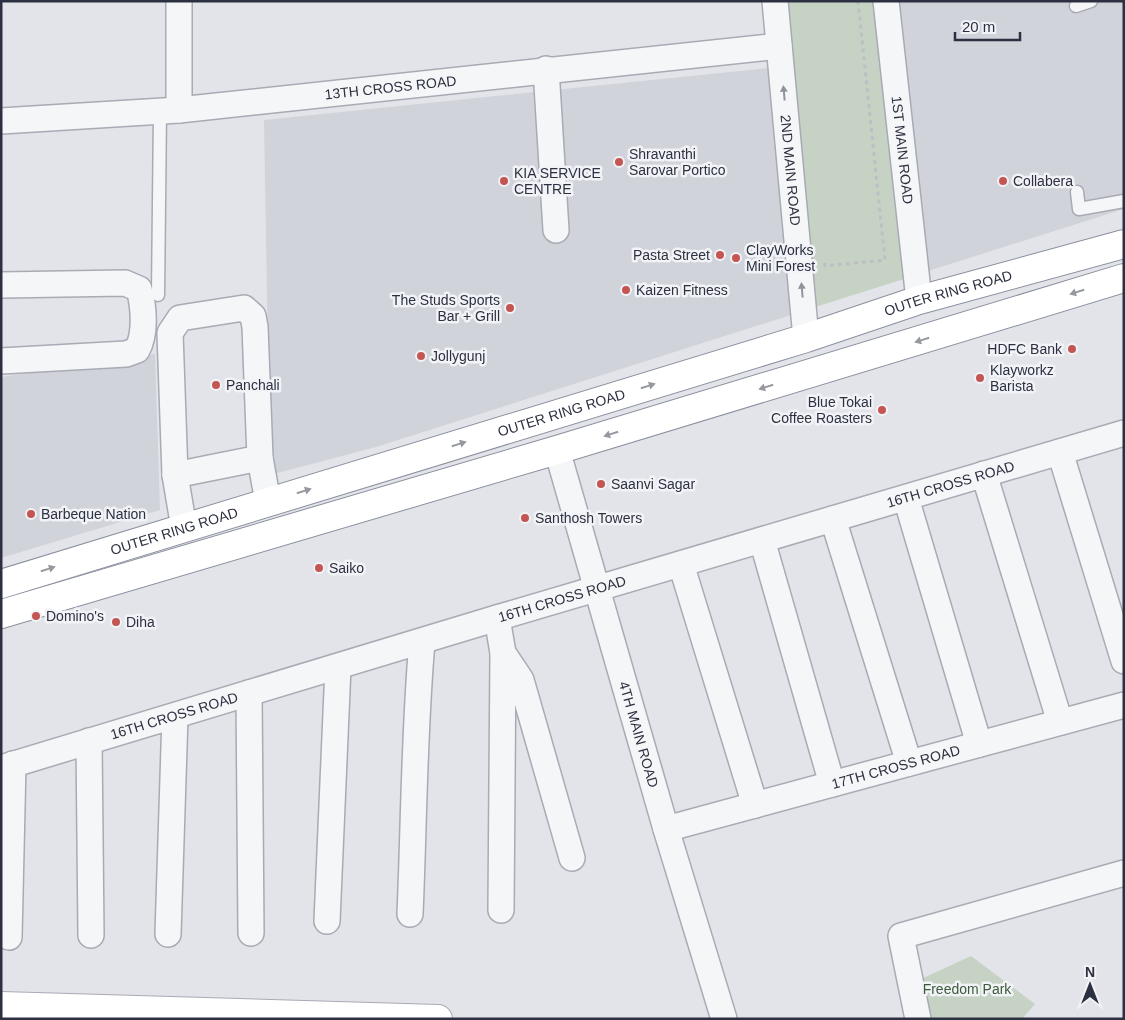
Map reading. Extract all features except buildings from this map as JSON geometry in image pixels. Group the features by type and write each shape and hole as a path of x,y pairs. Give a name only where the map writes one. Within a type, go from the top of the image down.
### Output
{"main road":[{"name":"OUTER RING ROAD","path":"1,584 806,338 919,300 1124,244"},
{"path":"1,614 557,450 1124,278"},
{"path":"1,1006 348,1018 438,1019"}],"street":[{"path":"170,110 180,1"},
{"name":"2ND MAIN ROAD","path":"775,1 806,338"},
{"name":"1ST MAIN ROAD","path":"886,1 919,300"},
{"name":"13TH CROSS ROAD","path":"1,121 170,110 779,46"},
{"path":"546,69 556,230"},
{"path":"1,284 125,283 139,289 142,300 142,342 137,350 126,354 1,361"},
{"path":"184,528 175,475 170,333 180,318 244,308 253,316 260,458 268,502"},
{"name":"16TH CROSS ROAD","path":"7,766 497,618 1124,434"},
{"name":"4TH MAIN ROAD","path":"557,450 666,829 724,1019"},
{"path":"1060,452 1124,660"},
{"path":"175,475 260,458"},
{"path":"984,474 1060,722"},
{"path":"906,498 979,744"},
{"path":"834,519 909,763"},
{"path":"762,540 832,784"},
{"path":"681,564 755,805"},
{"path":"497,618 503,653 501,910"},
{"path":"410,914 416,778 416,708 422,642"},
{"path":"503,653 520,680 572,858"},
{"path":"327,921 338,667"},
{"path":"249,693 251,933"},
{"name":"17TH CROSS ROAD","path":"666,829 1124,705"},
{"path":"168,934 175,716"},
{"path":"89,741 91,935"},
{"path":"7,766 10,937"},
{"path":"918,1019 901,936 1124,873"}],"lane":[{"path":"1076,6 1091,1"},
{"path":"158,295 170,110"},
{"path":"1077,192 1079,209 1124,201"}],"path":[{"path":"824,257 825,266 885,260 858,1"}],"shaded area":[{"path":"893,1 1124,1 1124,209 922,273"},
{"path":"768,68 791,315 376,447 270,475 264,120"},
{"path":"155,354 160,510 1,558 1,377"}],"green space":[{"path":"785,1 874,1 904,279 812,308"},
{"name":"Freedom Park","path":"971,956 1035,1004 1022,1019 925,1019 919,980"}],"place":[{"name":"Shravanthi Sarovar Portico","path":"619,162"},
{"name":"KIA SERVICE CENTRE","path":"504,181"},
{"name":"Collabera","path":"1003,181"},
{"name":"Pasta Street","path":"720,255"},
{"name":"ClayWorks Mini Forest","path":"736,258"},
{"name":"Kaizen Fitness","path":"626,290"},
{"name":"The Studs Sports Bar + Grill","path":"510,308"},
{"name":"HDFC Bank","path":"1072,349"},
{"name":"Jollygunj","path":"421,356"},
{"name":"Klayworkz Barista","path":"980,378"},
{"name":"Panchali","path":"216,385"},
{"name":"Blue Tokai Coffee Roasters","path":"882,410"},
{"name":"Saanvi Sagar","path":"601,484"},
{"name":"Barbeque Nation","path":"31,514"},
{"name":"Santhosh Towers","path":"525,518"},
{"name":"Saiko","path":"319,568"},
{"name":"Domino's","path":"36,616"},
{"name":"Diha","path":"116,622"}]}
